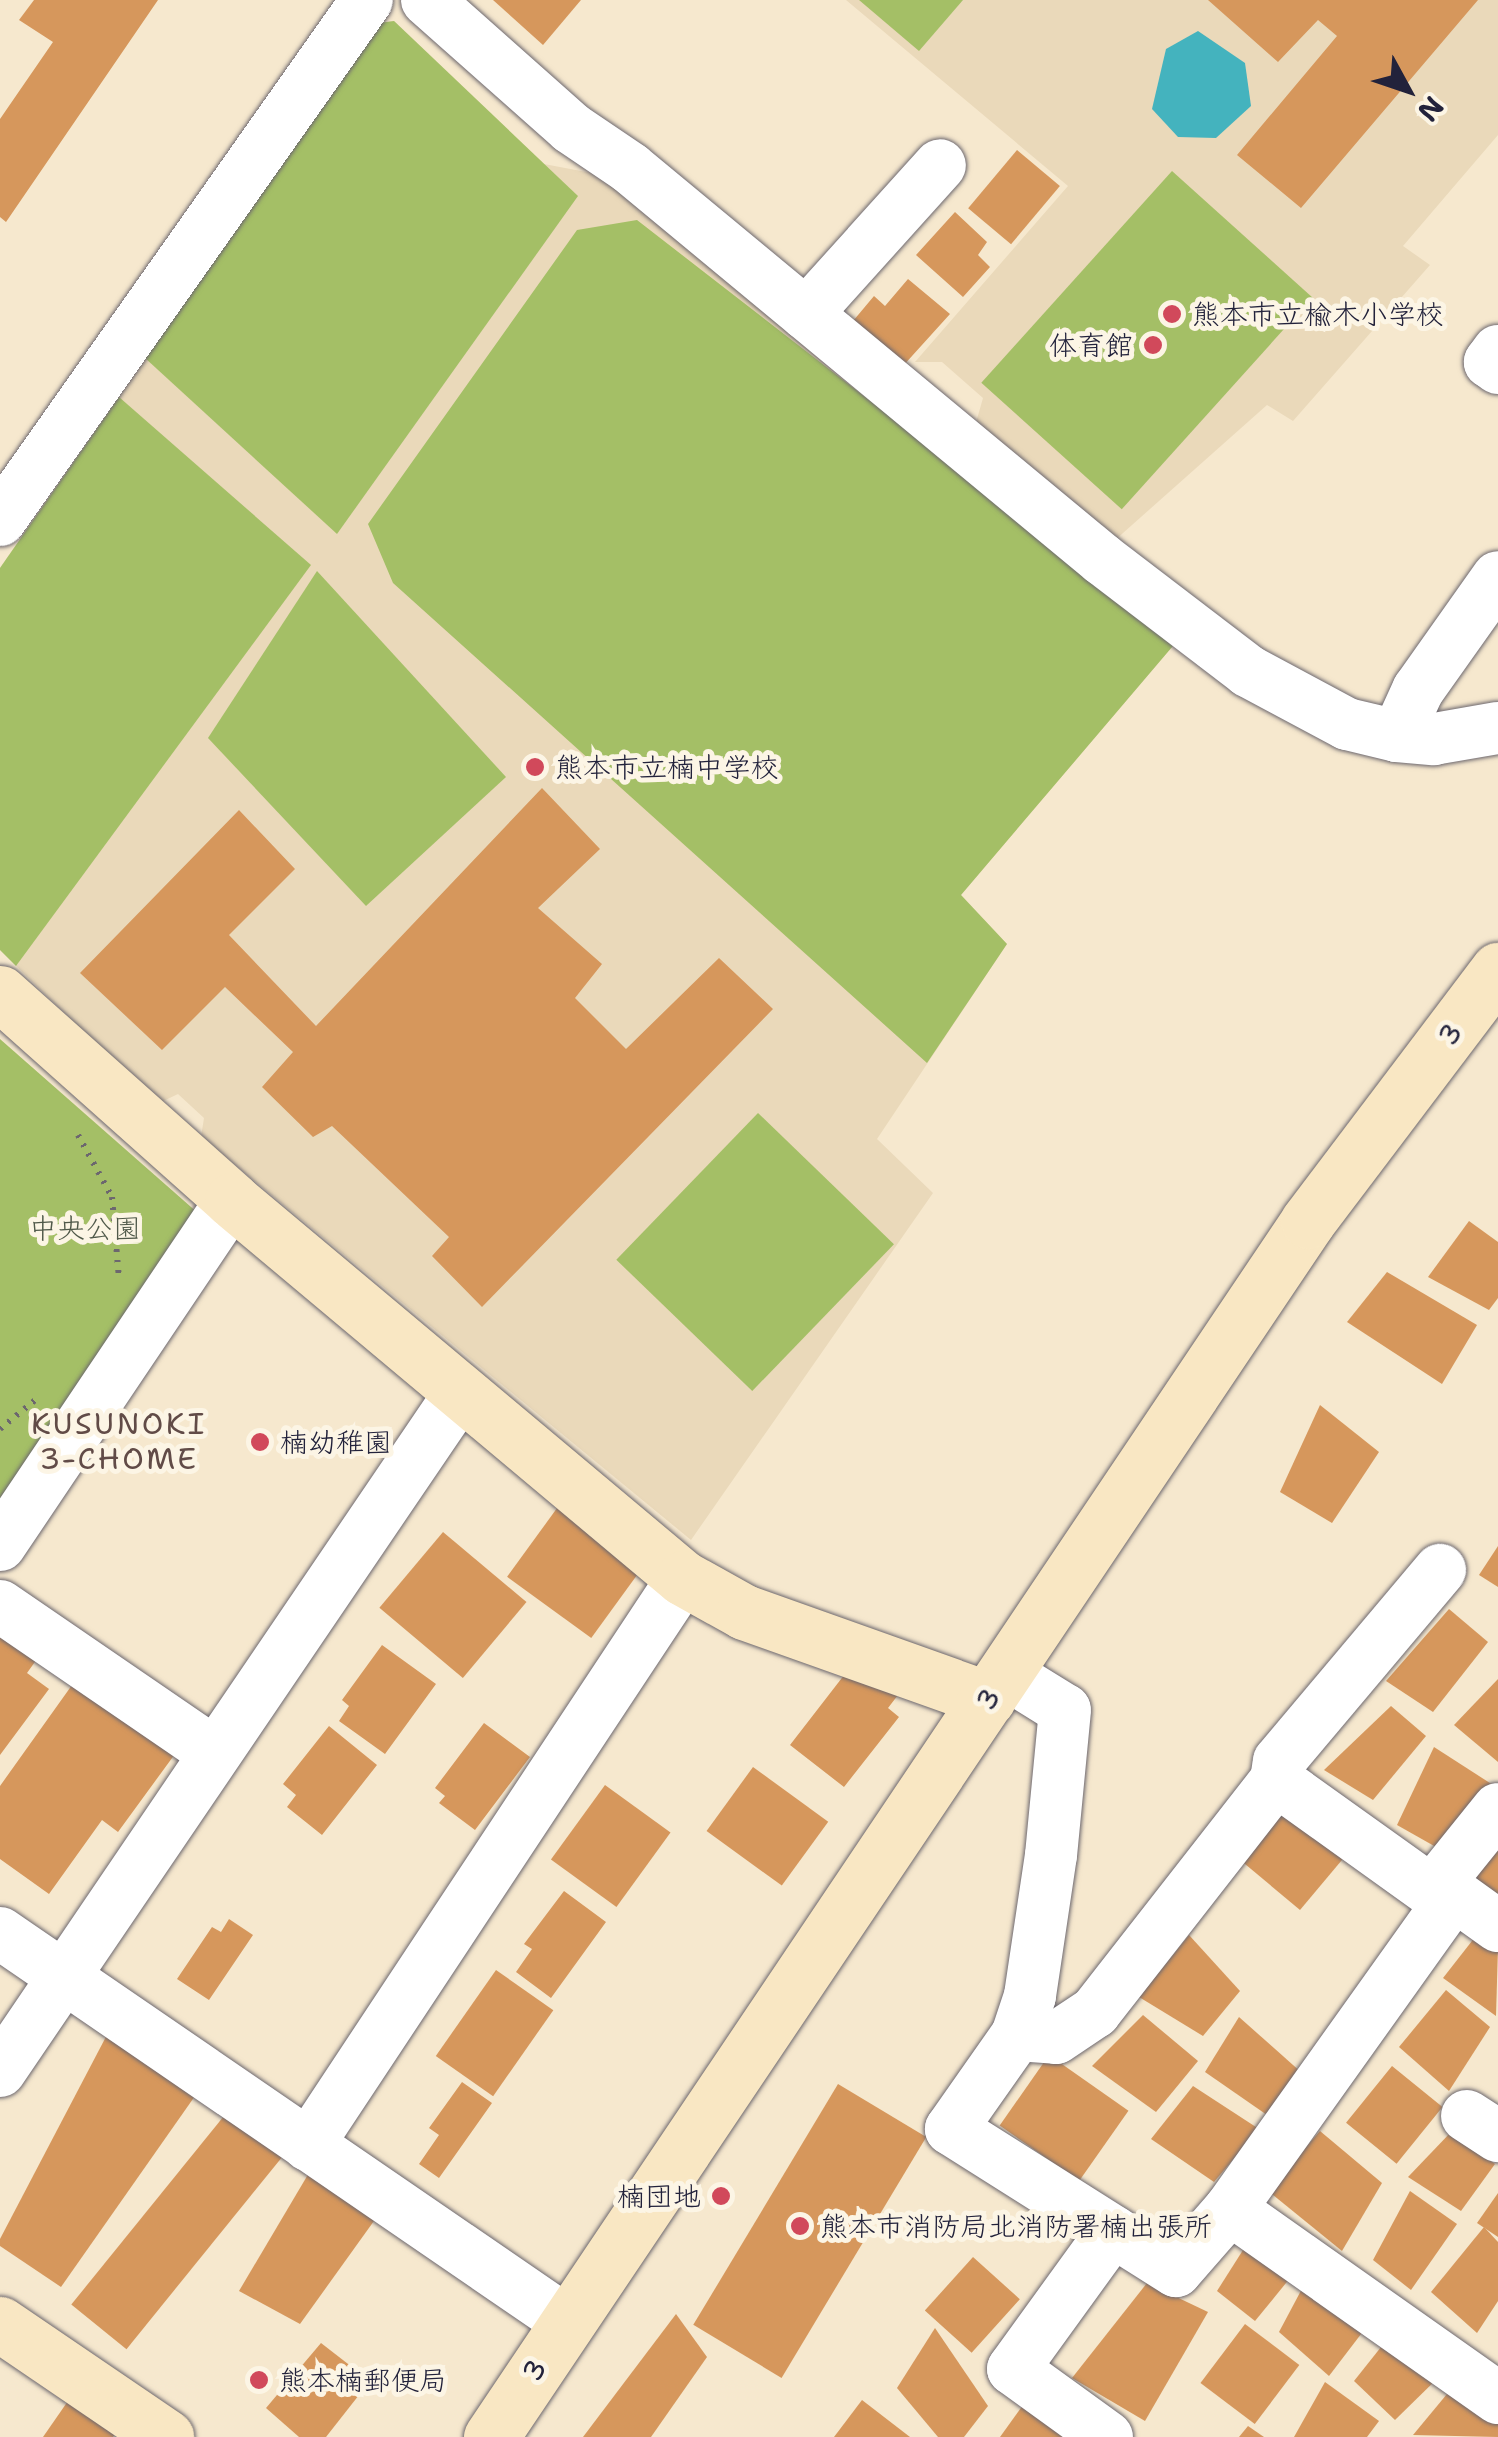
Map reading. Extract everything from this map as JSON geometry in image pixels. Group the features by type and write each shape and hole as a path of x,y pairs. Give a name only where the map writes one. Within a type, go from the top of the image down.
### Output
{"street":[{"path":"0,520 367,0"},
{"path":"428,0 571,128 630,168 1248,671 1347,724 1398,736 1434,739 1498,728"},
{"path":"806,314 940,165"},
{"path":"1498,351 1490,362 1498,368"},
{"path":"1398,736 1418,690 1498,576"},
{"name":"3","path":"491,2437 1308,1222 1498,970"},
{"path":"0,993 232,1200 683,1578 744,1612 996,1686 1064,1710 1048,1872 1030,1996 1017,2035 952,2129 1113,2232 1176,2271 1230,2210 1448,1903 1435,1887"},
{"path":"0,1546 232,1200"},
{"path":"0,2072 461,1392"},
{"path":"1017,2035 1056,2038 1095,2012 1276,1780 1279,1761 1440,1570"},
{"path":"308,2144 683,1578"},
{"path":"0,1606 214,1752"},
{"path":"1276,1780 1498,1926"},
{"path":"1435,1887 1498,1809"},
{"path":"0,1933 566,2321"},
{"path":"1230,2210 1498,2398"},
{"path":"1106,2437 1013,2369 1113,2232"},
{"path":"0,2324 166,2437"}],"path":[{"path":"66,1121 88,1146 112,1198 119,1282"}],"shaded area":[{"name":"熊本市立楡木小学校","path":"846,0 1498,0 1498,135 1403,246 1430,265 1293,421 1267,405 1114,541 975,426 983,398 942,362 915,362 1068,186"},
{"name":"熊本市立楠中学校","path":"394,21 544,164 602,175 1178,640 961,895 1007,944 877,1139 933,1193 691,1540 201,1137 204,1118 178,1094 157,1104 0,950 0,568 379,23"}],"green space":[{"path":"859,0 963,0 919,51"},
{"path":"394,21 578,196 337,534 145,358 379,23"},
{"name":"体育館","path":"1172,171 1312,297 1122,509 981,383"},
{"path":"637,220 1178,640 961,895 1007,944 927,1063 393,583 368,524 577,230"},
{"path":"119,397 311,565 16,966 0,950 0,568"},
{"path":"317,571 506,777 366,906 208,738"},
{"name":"中央公園","path":"0,1039 199,1214 0,1505"},
{"path":"758,1113 894,1244 752,1391 616,1260"}],"water":[{"path":"1198,31 1245,63 1251,106 1216,138 1178,137 1152,109 1166,49"}],"building":[{"path":"34,0 158,0 6,222 0,217 0,119 53,42 19,20"},
{"path":"493,0 581,0 543,45"},
{"path":"1208,0 1478,0 1301,208 1237,155 1337,36 1318,20 1278,62"},
{"path":"1017,150 1060,186 1011,244 968,208"},
{"path":"955,212 987,242 978,255 990,267 963,297 916,255"},
{"path":"908,279 950,314 893,377 843,333 874,296 885,306"},
{"path":"542,788 600,849 538,908 602,964 575,998 626,1049 719,958 773,1009 482,1307 432,1256 449,1237 332,1126 313,1137 262,1087 293,1052 225,987 162,1050 80,973 239,810 295,869 229,935 316,1026"},
{"path":"1469,1221 1498,1242 1498,1298 1489,1310 1428,1277"},
{"path":"1387,1272 1477,1325 1442,1384 1347,1322"},
{"path":"1320,1405 1379,1452 1332,1523 1280,1492"},
{"path":"560,1504 644,1565 591,1638 507,1577"},
{"path":"443,1532 526,1602 463,1678 379,1608"},
{"path":"1498,1546 1498,1587 1479,1575"},
{"path":"1449,1609 1488,1642 1433,1712 1386,1681"},
{"path":"0,1610 47,1645 27,1673 49,1689 0,1755"},
{"path":"382,1645 436,1684 385,1754 339,1721 349,1706 342,1700"},
{"path":"855,1661 898,1695 888,1708 899,1717 844,1787 790,1745"},
{"path":"82,1671 183,1743 118,1832 102,1820 49,1894 0,1859 0,1786"},
{"path":"1498,1679 1498,1762 1454,1725"},
{"path":"1391,1706 1426,1736 1373,1800 1324,1770"},
{"path":"484,1723 530,1757 475,1830 439,1803 445,1796 435,1788"},
{"path":"329,1726 377,1765 322,1835 287,1807 296,1795 283,1784"},
{"path":"1434,1747 1493,1785 1443,1851 1397,1825"},
{"path":"753,1767 828,1822 782,1886 707,1831"},
{"path":"605,1785 671,1833 616,1907 551,1859"},
{"path":"1282,1799 1352,1848 1300,1910 1239,1859"},
{"path":"1498,1848 1498,1895 1471,1876"},
{"path":"564,1891 606,1922 551,1998 516,1972 532,1949 524,1944"},
{"path":"229,1919 253,1935 209,2000 177,1979 212,1927 221,1932"},
{"path":"1479,1932 1498,1946 1496,2016 1443,1978"},
{"path":"1189,1935 1240,1991 1203,2036 1139,1997"},
{"path":"496,1970 553,2010 493,2096 436,2056"},
{"path":"1446,1990 1490,2027 1449,2091 1399,2047"},
{"path":"1143,2015 1198,2061 1156,2112 1092,2066"},
{"path":"1239,2017 1302,2073 1267,2115 1205,2072"},
{"path":"109,2031 202,2086 61,2287 0,2246 0,2239"},
{"path":"1049,2055 1128,2111 1079,2181 1000,2125"},
{"path":"1392,2066 1443,2107 1397,2164 1346,2123"},
{"path":"462,2082 492,2103 439,2178 419,2164 439,2135 429,2128"},
{"name":"熊本市消防局北消防署楠出張所","path":"838,2084 926,2137 782,2378 693,2325"},
{"path":"1193,2086 1259,2129 1214,2182 1151,2139"},
{"path":"228,2111 283,2156 126,2349 71,2305"},
{"path":"1320,2131 1382,2183 1342,2251 1268,2191"},
{"path":"1452,2131 1495,2164 1461,2211 1408,2177"},
{"path":"316,2161 384,2207 300,2324 239,2291"},
{"path":"1410,2191 1457,2224 1411,2290 1373,2260"},
{"path":"1498,2193 1498,2237 1477,2223"},
{"path":"1484,2227 1498,2242 1498,2301 1477,2333 1431,2292"},
{"path":"1250,2239 1295,2272 1255,2321 1217,2291"},
{"path":"973,2257 1020,2299 972,2353 925,2311"},
{"path":"1147,2283 1208,2312 1145,2421 1072,2378"},
{"path":"1304,2285 1371,2321 1329,2376 1279,2332"},
{"path":"676,2314 707,2357 651,2437 583,2437"},
{"path":"1245,2324 1299,2365 1255,2424 1200,2383"},
{"path":"935,2328 988,2406 964,2437 938,2437 897,2388"},
{"path":"1389,2337 1443,2373 1395,2420 1354,2381"},
{"path":"321,2343 370,2381 326,2437 299,2437 266,2408"},
{"path":"1325,2382 1379,2421 1367,2437 1294,2437"},
{"path":"1447,2394 1498,2420 1498,2437 1413,2435"},
{"path":"862,2400 910,2437 834,2437"},
{"path":"68,2401 116,2433 113,2437 43,2437"},
{"path":"1026,2401 1078,2437 1000,2437"},
{"path":"1248,2426 1264,2437 1239,2437"}],"place":[{"name":"熊本市立楡木小学校","path":"1172,314"},
{"name":"体育館","path":"1153,345"},
{"name":"熊本市立楠中学校","path":"535,767"},
{"name":"楠幼稚園","path":"260,1442"},
{"name":"楠団地","path":"721,2196"},
{"name":"熊本市消防局北消防署楠出張所","path":"800,2226"},
{"name":"熊本楠郵便局","path":"259,2380"}],"district":[{"name":"KUSUNOKI 3-CHOME","path":"119,1441"}]}
